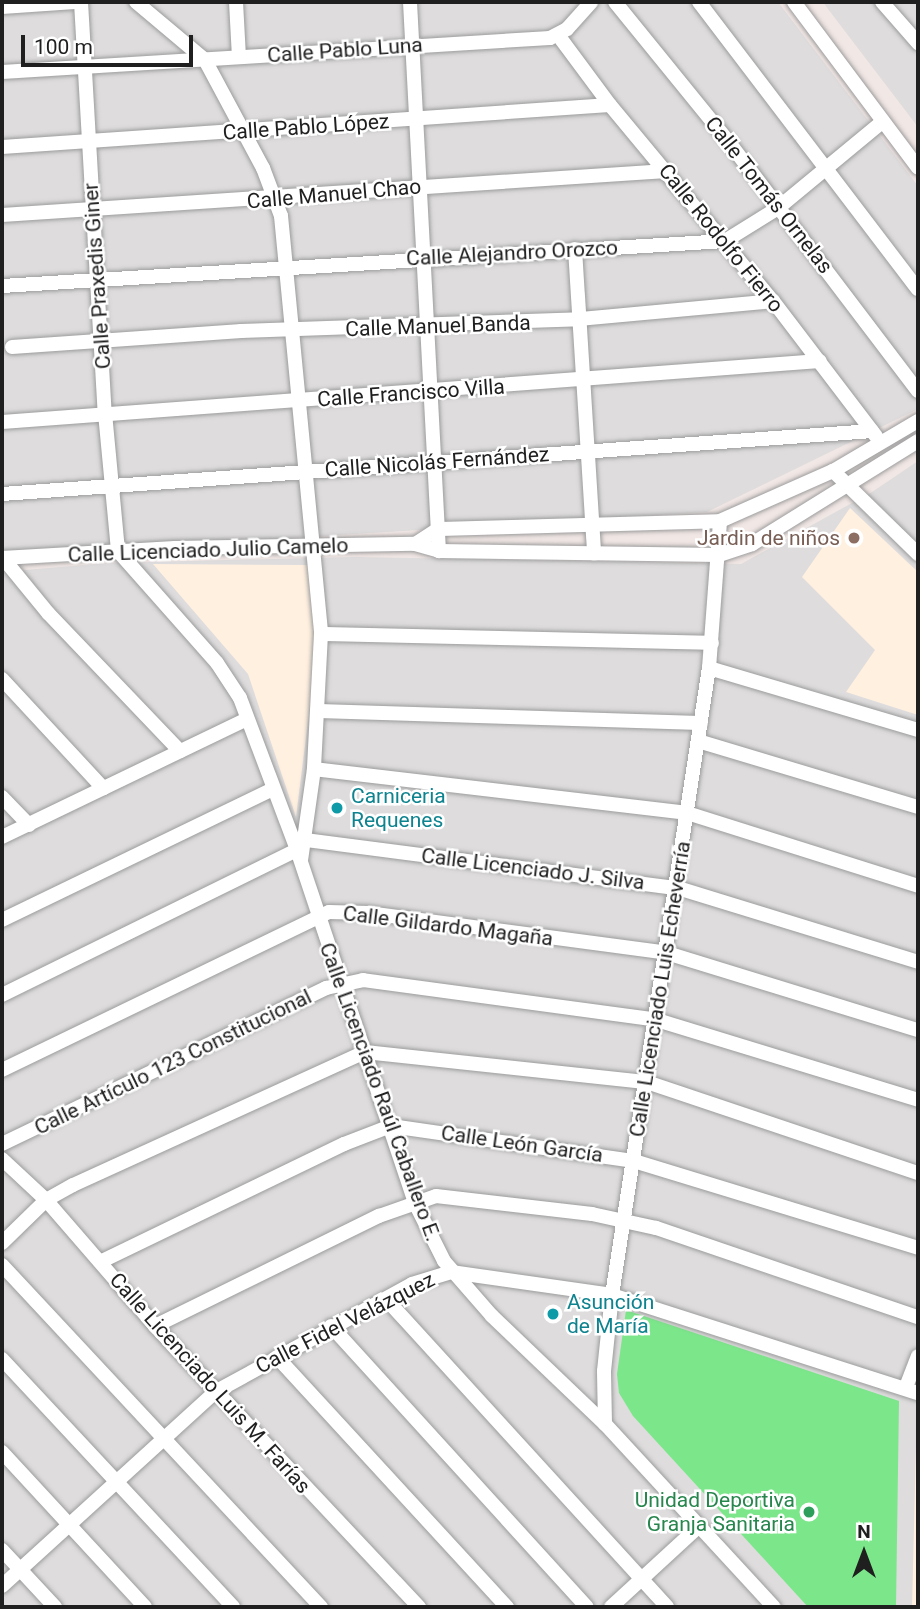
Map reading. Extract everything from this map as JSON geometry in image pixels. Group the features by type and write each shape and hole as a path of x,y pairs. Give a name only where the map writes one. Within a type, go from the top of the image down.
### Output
{"street":[{"path":"2,7 75,2"},
{"name":"Calle Praxedis Giner","path":"81,2 88,140 100,280 105,414 118,551"},
{"path":"136,2 205,60"},
{"path":"236,2 239,57"},
{"path":"410,2 421,258 439,551"},
{"path":"558,35 591,2"},
{"name":"Calle Tomás Ornelas","path":"615,2 918,391"},
{"path":"699,2 918,289"},
{"path":"794,2 918,168"},
{"path":"891,4 918,43"},
{"name":"Calle Pablo Luna","path":"2,72 558,35"},
{"name":"Calle Rodolfo Fierro","path":"558,35 610,105 774,301 876,437"},
{"name":"Calle Licenciado Raúl Caballero E.","path":"205,60 244,131 277,200 321,634 314,769 301,851"},
{"name":"Calle Pablo López","path":"2,147 610,105"},
{"name":"Calle Alejandro Orozco","path":"2,286 725,241 778,208 883,121"},
{"name":"Calle Manuel Chao","path":"2,215 277,200 419,186 667,171"},
{"path":"575,249 590,450 594,553"},
{"name":"Calle Manuel Banda","path":"12,347 292,330 580,319 774,301"},
{"name":"Calle Francisco Villa","path":"2,422 429,389 583,381 820,361"},
{"path":"415,544 438,529 720,521 833,471 876,437 918,421"},
{"name":"Calle Nicolás Fernández","path":"2,494 590,450 876,437"},
{"path":"719,555 752,544 851,486 918,441"},
{"path":"833,471 918,554"},
{"name":"Calle Licenciado Luis Echeverría","path":"605,1424 604,1371 612,1295 678,888 709,668 720,521"},
{"name":"Calle Licenciado Julio Camelo","path":"3,558 118,551 415,544 439,551 719,555"},
{"name":"Calle Licenciado Raúl Caballero E.","path":"118,551 218,663 247,719 273,789 301,851 316,917 391,1126 415,1203 452,1272 605,1424 774,1607"},
{"path":"3,558 48,613 180,751"},
{"path":"321,634 712,643"},
{"path":"709,668 918,730"},
{"path":"2,679 103,788"},
{"path":"318,711 701,723"},
{"path":"2,837 247,719"},
{"path":"698,741 918,807"},
{"path":"314,769 687,813 918,886"},
{"path":"2,920 273,789"},
{"path":"2,797 29,825"},
{"path":"2,995 301,851"},
{"name":"Calle Licenciado J. Silva","path":"301,851 678,888 918,962"},
{"name":"Calle Gildardo Magaña","path":"2,1069 316,917 369,913 667,953 918,1030"},
{"name":"Calle Artículo 123 Constitucional","path":"2,1144 338,983 391,983 657,1020 918,1100"},
{"path":"2,1243 46,1200 365,1052 647,1082 918,1173"},
{"name":"Calle León García","path":"102,1261 344,1144 391,1126 634,1161 918,1248"},
{"name":"Calle Licenciado Luis M. Farías","path":"2,1159 46,1200 215,1392 419,1607"},
{"path":"155,1326 379,1216 415,1203 447,1197 592,1214 656,1228 918,1317"},
{"path":"2,1265 321,1607"},
{"name":"Calle Fidel Velázquez","path":"2,1586 215,1392 331,1326 412,1284 452,1272 612,1295 912,1390"},
{"path":"386,1299 667,1607"},
{"path":"331,1326 587,1607"},
{"path":"912,1390 918,1356"},
{"path":"277,1357 508,1607"},
{"path":"2,1359 233,1607"},
{"path":"2,1452 145,1607"},
{"path":"611,1607 699,1526"},
{"path":"2,1549 55,1607"}],"shaded area":[{"path":"2,2 778,2 918,186 918,409 707,512 2,556"},
{"path":"823,2 918,2 918,127 828,9"},
{"path":"918,461 918,1607 2,1607 2,572 107,563 352,557 741,564 872,492"},
{"path":"850,508 918,572 918,715 846,692 875,650 802,577"},
{"path":"153,564 310,565 318,641 296,817 248,674"},
{"path":"917,1406 918,1607 912,1607"}],"green space":[{"name":"Unidad Deportiva Granja Sanitaria","path":"626,1310 899,1401 896,1607 808,1607 633,1416 619,1393 617,1374"}],"place":[{"name":"Jardin de niños","path":"854,538"},
{"name":"Carniceria Requenes","path":"337,808"},
{"name":"Asunción de María","path":"553,1314"},
{"name":"Unidad Deportiva Granja Sanitaria","path":"809,1512"}]}
